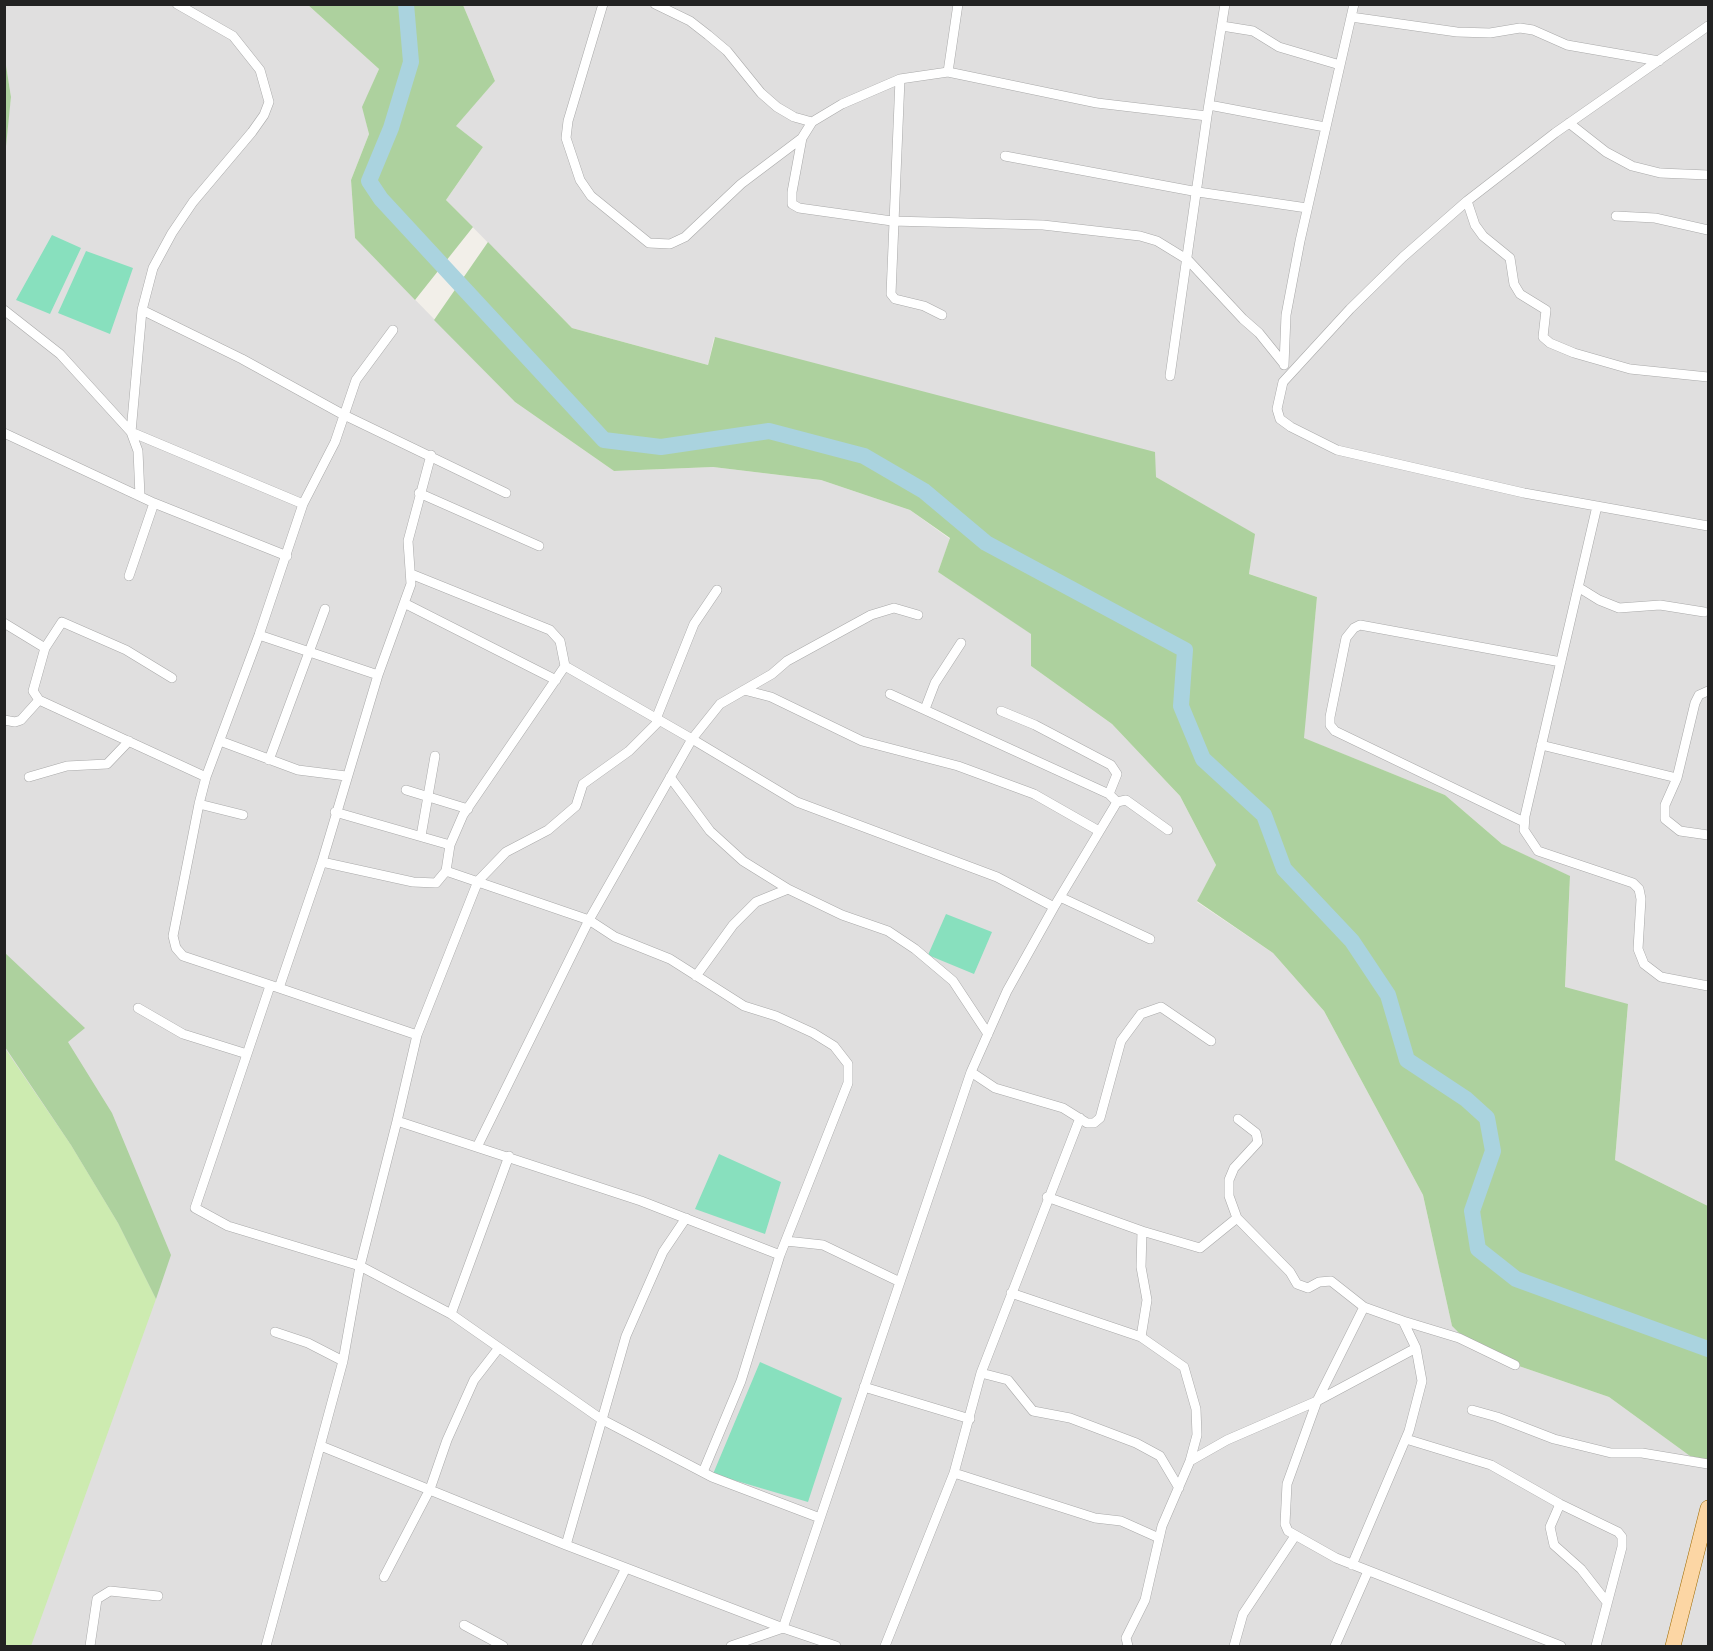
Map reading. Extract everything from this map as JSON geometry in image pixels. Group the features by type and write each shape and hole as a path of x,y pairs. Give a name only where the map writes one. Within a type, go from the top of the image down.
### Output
{"main road":[{"path":"1673,1647 1708,1508"}],"street":[{"path":"131,432 142,336 142,310 153,268 172,233 193,202 252,132 264,115 269,102 266,83 260,70 233,36 177,4"},
{"path":"603,4 568,121 566,138 580,180 591,196 649,243 670,244 685,237 741,184 802,138 812,122 842,104 900,79 948,72 1097,103 1207,116"},
{"path":"655,4 690,21 727,51 761,93 777,107 794,117 812,122"},
{"path":"948,72 958,4"},
{"path":"1170,376 1225,4"},
{"path":"1354,4 1307,208 1286,315 1283,382 1278,397 1280,419 1337,450 1524,493 1708,526"},
{"path":"1351,17 1457,32 1490,33 1520,28 1533,30 1567,45 1659,61"},
{"path":"1222,26 1253,31 1279,47 1340,65"},
{"path":"1283,382 1358,302 1467,201 1569,123 1708,26"},
{"path":"900,79 892,221 891,294 895,299 924,306 942,315"},
{"path":"1209,105 1325,127"},
{"path":"1569,123 1605,152 1632,166 1660,173 1708,175"},
{"path":"802,138 792,204 799,208 892,221 1043,225 1140,236 1157,241 1188,260 1243,320 1259,333 1284,364"},
{"path":"1005,156 1198,192 1307,208"},
{"path":"1467,201 1475,225 1483,236 1510,258 1514,284 1520,294 1546,310 1543,337 1550,343 1574,353 1630,369 1708,377"},
{"path":"1616,216 1655,218 1708,230"},
{"path":"4,310 60,354 131,432 138,451 140,496"},
{"path":"142,310 242,359 342,414 506,493"},
{"path":"393,330 356,380 342,414 332,448 303,504 260,635 206,777 173,936 176,948 183,956 417,1035"},
{"path":"131,432 303,504"},
{"path":"4,433 154,503 287,556"},
{"path":"431,455 408,541 411,574 404,603 378,675 321,862 247,1054 195,1208 228,1226 360,1266 451,1314 601,1419 703,1472 820,1518"},
{"path":"419,493 539,546"},
{"path":"129,576 154,503"},
{"path":"1597,506 1541,745 1524,830 1538,851 1633,883 1639,889 1641,899 1638,949 1644,964 1661,977 1708,986"},
{"path":"411,574 550,630 557,635 565,666 797,802 997,877 1054,907"},
{"path":"1578,587 1599,600 1619,608 1660,605 1704,612"},
{"path":"266,1647 342,1361 360,1266 417,1035 478,881 506,852 548,830 576,806 582,784 629,751 657,720 694,624 717,590"},
{"path":"404,603 556,680"},
{"path":"478,1145 589,920 692,739 720,704 772,674 787,660 871,615 894,608 918,615"},
{"path":"269,760 325,609"},
{"path":"172,678 126,650 62,621 45,648 33,691 39,700 206,777"},
{"path":"4,623 45,648"},
{"path":"1524,822 1335,731 1330,725 1330,717 1346,638 1354,628 1360,625 1561,662"},
{"path":"260,635 378,675"},
{"path":"925,709 935,682 955,647 961,643"},
{"path":"321,862 413,882 436,883 446,871 450,845 468,809 565,666"},
{"path":"744,690 771,697 861,741 958,766 1034,794 1099,831"},
{"path":"1708,691 1699,695 1695,704 1677,778 1665,805 1665,819 1680,831 1708,835"},
{"path":"890,694 1110,794 1117,802"},
{"path":"4,720 15,722 21,720 39,700"},
{"path":"1001,711 1035,725 1111,765 1117,774 1110,794"},
{"path":"29,777 67,766 107,764 129,741"},
{"path":"220,741 298,770 346,776"},
{"path":"1541,745 1677,778"},
{"path":"421,836 435,756"},
{"path":"670,777 710,831 743,861 788,889 842,915 888,931 915,950 953,981 988,1034"},
{"path":"406,790 468,809"},
{"path":"783,1628 971,1072 1007,991 1117,802 1125,800 1168,830"},
{"path":"199,804 243,815"},
{"path":"335,812 450,845"},
{"path":"446,871 589,920 615,937 670,959 744,1006 776,1016 813,1033 834,1046 848,1064 848,1083 780,1256 741,1381 703,1472"},
{"path":"696,976 734,925 756,902 788,889"},
{"path":"1060,897 1150,939"},
{"path":"971,1072 995,1088 1064,1108 1088,1123 1094,1123 1100,1118 1121,1041 1141,1014 1161,1007 1210,1041"},
{"path":"138,1008 183,1034 247,1054"},
{"path":"885,1647 954,1473 981,1373 1047,1197 1080,1118"},
{"path":"1238,1119 1256,1133 1258,1142 1234,1168 1228,1180 1229,1196 1237,1218 1290,1272 1297,1284 1308,1288 1319,1282 1331,1281 1364,1307 1459,1338 1515,1365"},
{"path":"397,1121 478,1145 686,1218 780,1256"},
{"path":"451,1314 509,1156"},
{"path":"1047,1197 1142,1231 1200,1248 1237,1218"},
{"path":"566,1545 626,1336 663,1252 686,1218"},
{"path":"1142,1231 1141,1268 1147,1300 1142,1337"},
{"path":"786,1241 823,1245 900,1282"},
{"path":"1011,1293 1142,1337 1184,1367 1196,1409 1197,1435 1190,1461 1159,1538 1145,1600 1126,1638 1128,1647"},
{"path":"1364,1307 1317,1401 1287,1484 1285,1524 1288,1532 1352,1565 1561,1647"},
{"path":"1352,1565 1406,1439 1422,1381 1416,1347 1403,1321"},
{"path":"275,1332 308,1343 342,1361"},
{"path":"1190,1461 1237,1435 1317,1401 1416,1347"},
{"path":"384,1576 430,1489 447,1440 474,1380 498,1349"},
{"path":"981,1373 1008,1380 1033,1411 1070,1418 1136,1443 1160,1456 1179,1488"},
{"path":"864,1387 970,1419"},
{"path":"1472,1410 1554,1439 1611,1454 1642,1453 1708,1464"},
{"path":"1197,1435 1211,1450"},
{"path":"1406,1439 1491,1465 1560,1504 1611,1527 1622,1537 1622,1547 1606,1601 1596,1647"},
{"path":"321,1446 625,1570 833,1646"},
{"path":"954,1473 1095,1518 1121,1521 1159,1538"},
{"path":"1560,1504 1550,1527 1554,1545 1581,1569 1606,1601"},
{"path":"1234,1647 1243,1614 1296,1536"},
{"path":"586,1647 625,1570"},
{"path":"1335,1647 1368,1571"},
{"path":"90,1647 97,1599 110,1591 158,1596"},
{"path":"464,1626 503,1647"},
{"path":"731,1647 783,1628"}],"shaded area":[{"path":"5,5 308,5 379,69 363,107 369,134 351,180 355,238 515,402 614,471 713,467 821,480 910,510 950,539 938,572 1032,634 1031,666 1112,724 1180,796 1216,865 1197,902 1273,953 1324,1011 1423,1195 1452,1326 1478,1352 1609,1397 1690,1456 1708,1460 1708,1646 5,1646 4,156 11,97 5,59"},
{"path":"463,5 1708,5 1708,1206 1615,1160 1628,1005 1565,988 1570,877 1502,844 1445,795 1303,738 1317,597 1249,574 1254,534 1156,477 714,338 708,365 572,328 446,200 483,147 455,126 495,81"}],"green space":[{"path":"308,5 463,5 495,81 456,126 483,147 446,200 473,227 415,300 355,238 351,180 369,134 362,107 379,69"},
{"path":"4,59 11,97 5,156"},
{"path":"52,235 81,248 50,314 16,300"},
{"path":"488,242 572,328 708,365 715,337 1155,452 1156,477 1255,534 1249,574 1317,597 1304,738 1445,795 1502,844 1570,876 1565,987 1628,1004 1615,1160 1708,1206 1708,1460 1690,1456 1609,1397 1478,1352 1452,1326 1423,1195 1324,1011 1273,953 1197,901 1216,865 1180,796 1112,724 1031,666 1031,634 938,572 950,538 910,510 821,480 713,467 614,471 515,402 434,320"},
{"path":"86,251 133,268 110,334 58,313"},
{"path":"946,914 992,932 974,974 928,955"},
{"path":"5,953 85,1028 68,1042 112,1113 171,1255 156,1299 118,1223 71,1145 5,1047"},
{"path":"4,1047 71,1145 118,1223 156,1299 31,1646 4,1646"},
{"path":"719,1154 781,1182 765,1234 695,1209"},
{"path":"760,1362 842,1398 808,1502 713,1474"}],"waterway":[{"path":"406,4 411,62 391,128 369,181 381,199 604,440 661,447 769,431 864,456 924,491 986,543 1185,650 1181,706 1203,759 1264,815 1284,869 1352,941 1388,995 1407,1060 1466,1099 1487,1118 1493,1151 1472,1211 1478,1249 1516,1279 1708,1349"}]}
